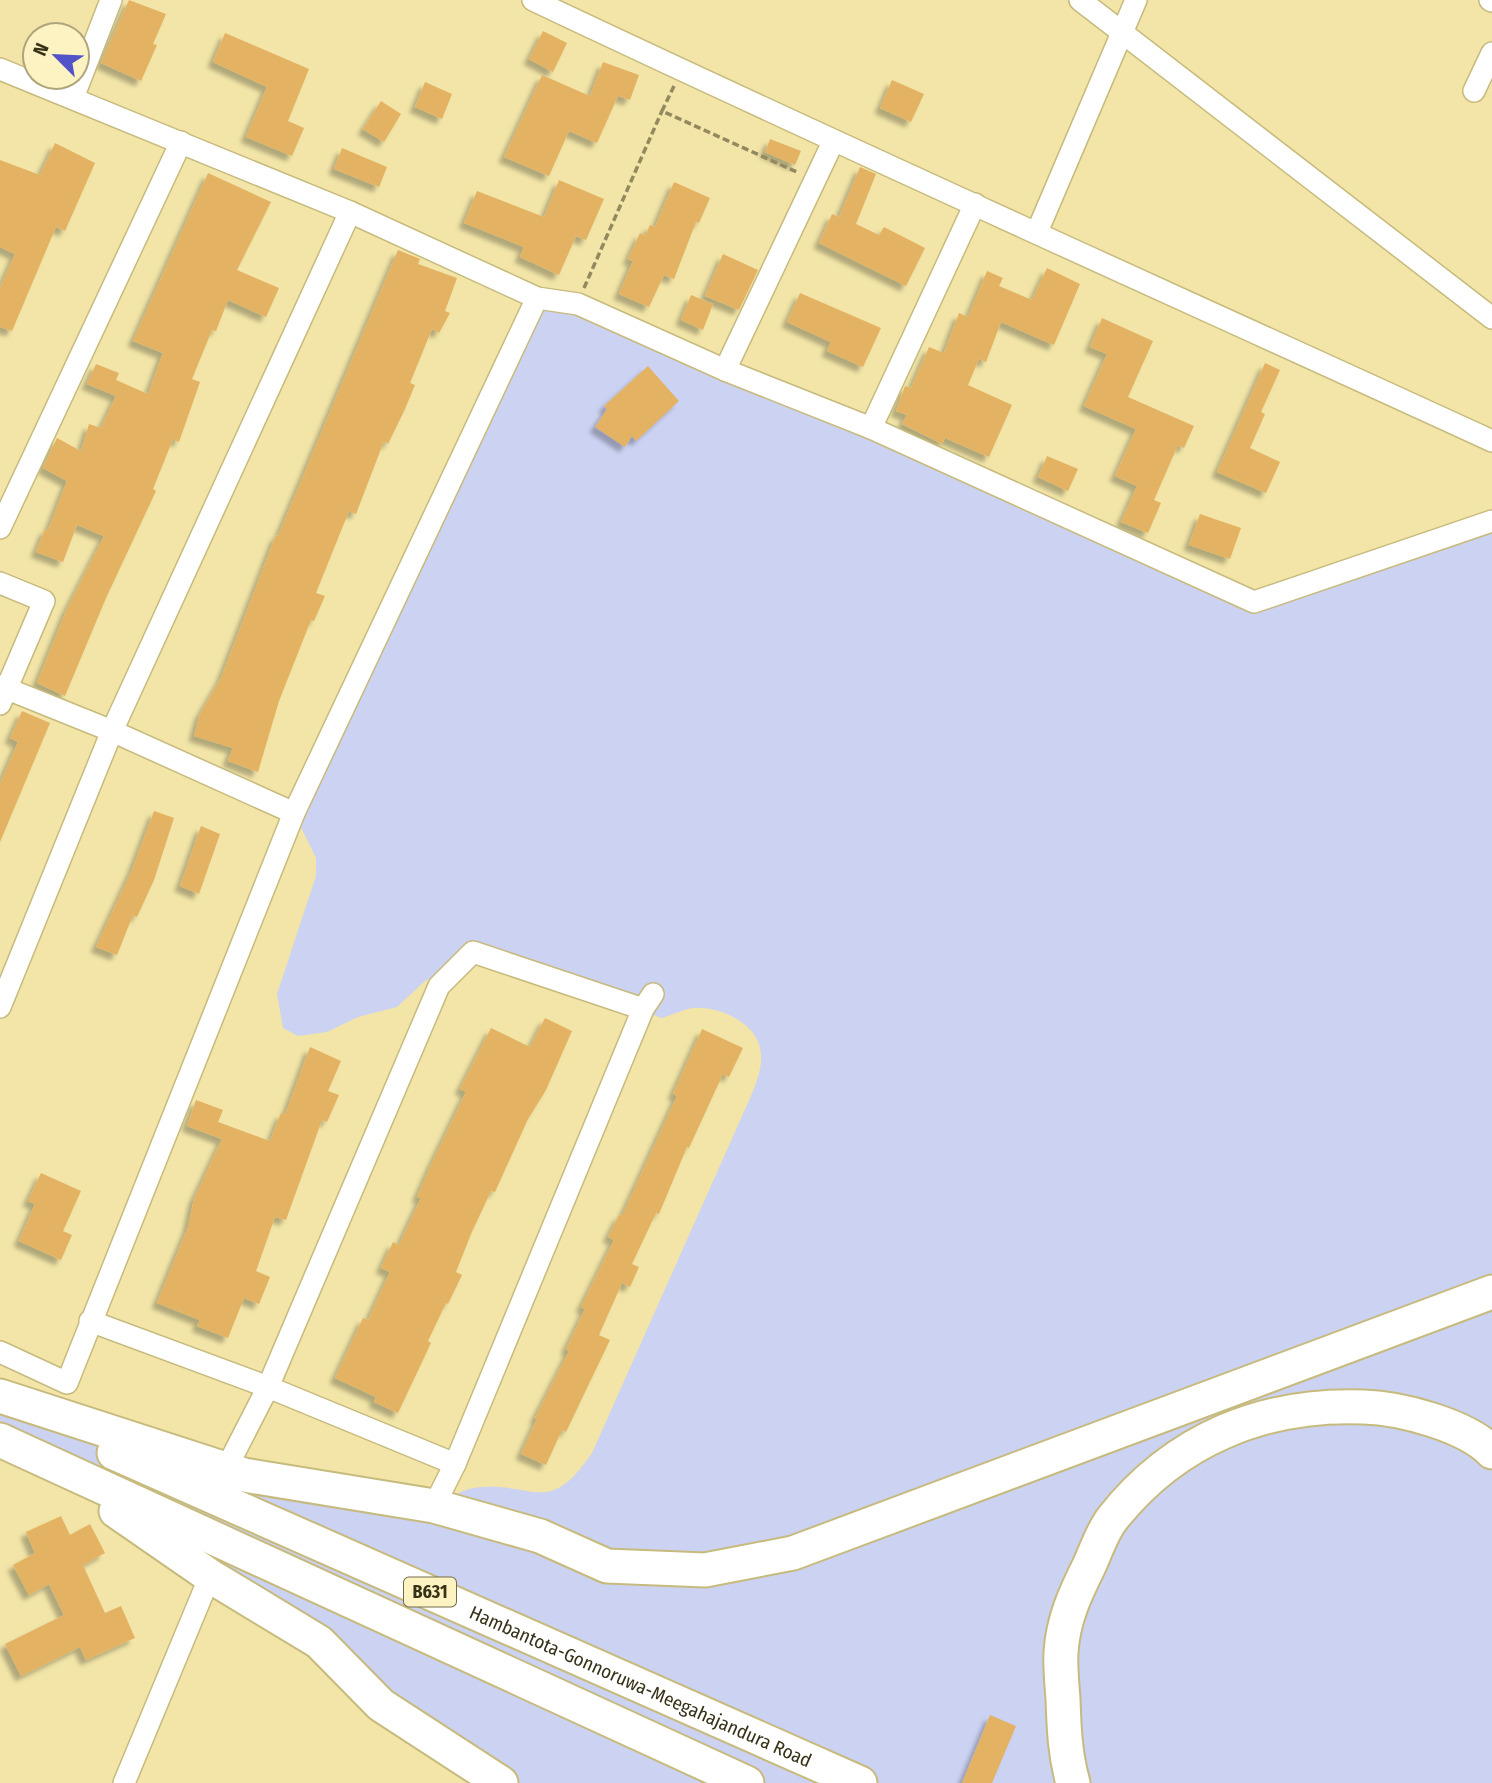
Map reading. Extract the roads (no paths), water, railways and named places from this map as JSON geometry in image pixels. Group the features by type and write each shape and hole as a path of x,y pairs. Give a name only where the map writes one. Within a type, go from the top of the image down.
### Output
{"main road":[{"path":"0,1396 226,1469 434,1506 540,1536 607,1566 705,1570 793,1553 1492,1292"},
{"name":"Hambantota-Gonnoruwa-Meegahajandura Road","path":"0,1402 860,1783"},
{"path":"1073,1783 1065,1754 1061,1651 1069,1607 1111,1521 1153,1475 1205,1440 1265,1415 1330,1406 1387,1408 1445,1426 1486,1445 1492,1452"},
{"name":"B631","path":"0,1440 747,1783"},
{"path":"43,1461 210,1576 318,1642 381,1706 501,1783"}],"street":[{"path":"73,98 111,0"},
{"path":"533,0 833,142 1037,232 1492,441"},
{"path":"1080,0 1492,318"},
{"path":"1037,232 1136,0"},
{"path":"1474,91 1492,53"},
{"path":"0,69 73,98 120,121 181,142 350,212 537,298 578,304 725,370 871,428 1254,602 1492,521"},
{"path":"0,528 181,142"},
{"path":"725,370 833,142"},
{"path":"871,428 975,204"},
{"path":"0,1007 113,731 350,212"},
{"path":"0,1352 67,1383 294,813 537,298"},
{"path":"0,583 44,601 2,693 113,731 294,813"},
{"path":"226,1469 268,1387 439,986 473,952 648,1001 455,1464 434,1506"},
{"path":"90,1321 268,1387 455,1464"},
{"path":"124,1783 210,1576"}]}
